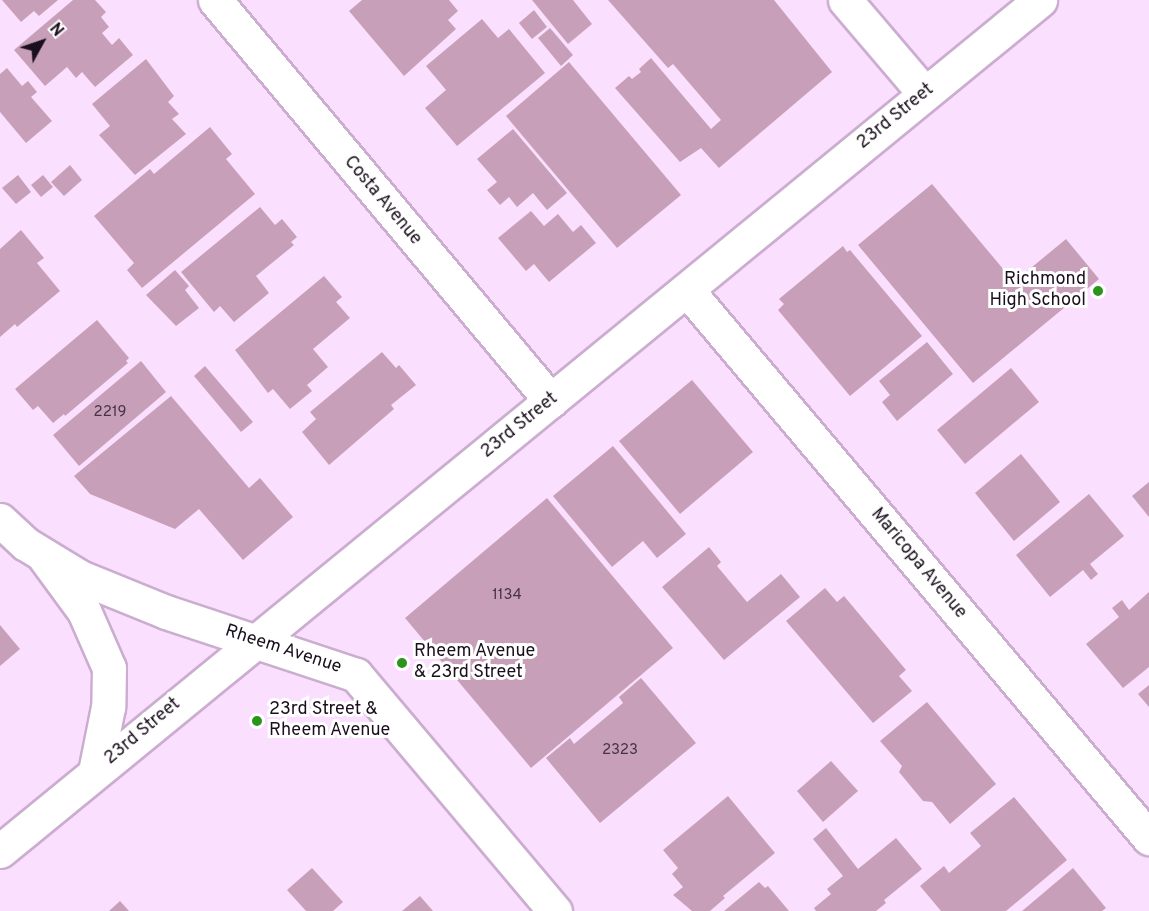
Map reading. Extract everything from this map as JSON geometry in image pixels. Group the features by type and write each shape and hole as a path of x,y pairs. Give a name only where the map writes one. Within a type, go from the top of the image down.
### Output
{"street":[{"name":"Costa Avenue","path":"215,0 550,401"},
{"path":"845,0 925,94"},
{"name":"23rd Street","path":"0,850 1040,0"},
{"name":"Maricopa Avenue","path":"687,290 1149,838"},
{"name":"Rheem Avenue","path":"0,520 45,558 80,576 166,612 356,675 555,911"},
{"path":"45,558 84,610 99,640 109,668 108,707 95,772"}],"building":[{"path":"2,0 58,0 39,16 34,11 21,22"},
{"path":"73,0 95,0 106,12 101,17 109,27 102,33 112,45 119,38 133,55 95,87 82,72 76,78 67,67 45,86 14,50"},
{"path":"362,0 449,0 458,11 448,20 456,29 404,76 349,11"},
{"path":"532,0 573,0 592,24 568,44"},
{"path":"608,0 774,0 832,72 719,168 701,148 680,162 615,88 629,76 632,79 641,72 639,69 651,58 711,129 721,120 673,64 668,68"},
{"path":"534,10 547,27 532,39 519,23"},
{"path":"482,19 498,38 509,29 545,73 457,146 425,108 446,90 426,66"},
{"path":"550,28 573,55 561,66 538,38"},
{"path":"146,59 174,96 168,102 179,114 172,119 186,134 135,175 99,135 110,126 92,104"},
{"path":"569,62 681,195 617,248 506,116"},
{"path":"7,68 22,86 28,81 37,92 31,97 52,121 26,143 0,112 0,74"},
{"path":"210,127 232,154 226,159 255,194 142,288 127,270 134,263 94,216 150,169 154,174"},
{"path":"513,129 567,193 547,210 533,193 517,207 509,197 500,205 487,190 497,182 477,159"},
{"path":"70,165 82,180 64,196 51,182"},
{"path":"18,175 31,192 16,204 2,188"},
{"path":"43,175 53,187 41,197 31,185"},
{"path":"932,184 1014,282 1066,239 1099,279 973,383 858,245"},
{"path":"260,207 275,225 282,219 297,237 291,242 294,245 256,276 269,293 234,322 220,306 214,312 181,272"},
{"path":"531,211 544,226 558,214 573,232 581,225 596,243 549,282 534,264 526,271 498,238"},
{"path":"21,230 44,258 37,263 60,291 17,327 15,324 0,337 0,249"},
{"path":"843,246 847,252 850,250 922,336 850,396 778,310 784,304 779,299"},
{"path":"175,270 189,286 185,290 199,308 176,326 146,295"},
{"path":"324,276 342,297 336,302 350,318 313,349 328,367 307,385 312,391 290,409 273,389 268,393 235,350"},
{"path":"97,320 129,358 126,361 128,363 65,416 64,414 53,423 38,406 33,410 15,389"},
{"path":"927,342 953,374 897,421 882,402 890,395 879,381"},
{"path":"382,352 396,368 399,365 416,385 391,405 394,409 329,465 302,432 316,419 310,412"},
{"path":"141,361 166,392 79,466 53,435"},
{"path":"205,366 253,422 241,432 194,376"},
{"path":"1011,368 1039,402 965,464 937,430"},
{"path":"692,380 753,452 680,514 619,441"},
{"path":"171,396 249,488 260,478 293,517 243,560 199,509 175,529 90,494 74,476"},
{"path":"613,446 686,534 657,558 643,541 612,567 553,496"},
{"path":"1021,454 1060,502 1014,541 975,493"},
{"path":"1149,482 1149,517 1132,496"},
{"path":"1089,494 1124,536 1090,564 1098,574 1091,580 1083,570 1050,597 1016,555"},
{"path":"547,498 673,648 531,768 405,618"},
{"path":"709,547 721,562 717,566 747,602 781,574 800,597 724,660 662,587"},
{"path":"825,588 837,602 844,596 906,670 899,676 912,691 873,723 786,621"},
{"path":"1149,592 1149,667 1123,688 1086,644 1119,617 1112,608 1122,600 1129,610"},
{"path":"0,625 20,649 0,666"},
{"path":"641,678 696,743 600,823 546,758 570,738 574,744 623,703 619,697"},
{"path":"1149,685 1149,707 1138,694"},
{"path":"927,702 996,784 950,824 932,802 923,801 899,772 902,766 880,741"},
{"path":"831,761 858,791 823,822 797,791"},
{"path":"728,796 775,853 723,896 725,898 710,911 692,911 673,895 683,887 672,874 678,868 663,850"},
{"path":"1014,797 1067,860 1006,911 941,911 920,886 944,866 949,873 981,846 970,833"},
{"path":"826,828 858,869 896,838 922,869 884,900 886,903 876,911 816,911 814,908 831,894 827,889 843,876 813,839"},
{"path":"312,868 343,902 333,911 306,911 287,890"},
{"path":"1073,868 1106,908 1102,911 1022,911"},
{"path":"759,882 765,888 768,886 789,911 724,911"},
{"path":"420,896 433,911 402,911"},
{"path":"120,901 129,911 109,911"}],"place":[{"name":"Richmond High School","path":"1098,291"},
{"name":"Rheem Avenue & 23rd Street","path":"402,663"},
{"name":"23rd Street & Rheem Avenue","path":"257,721"}]}
